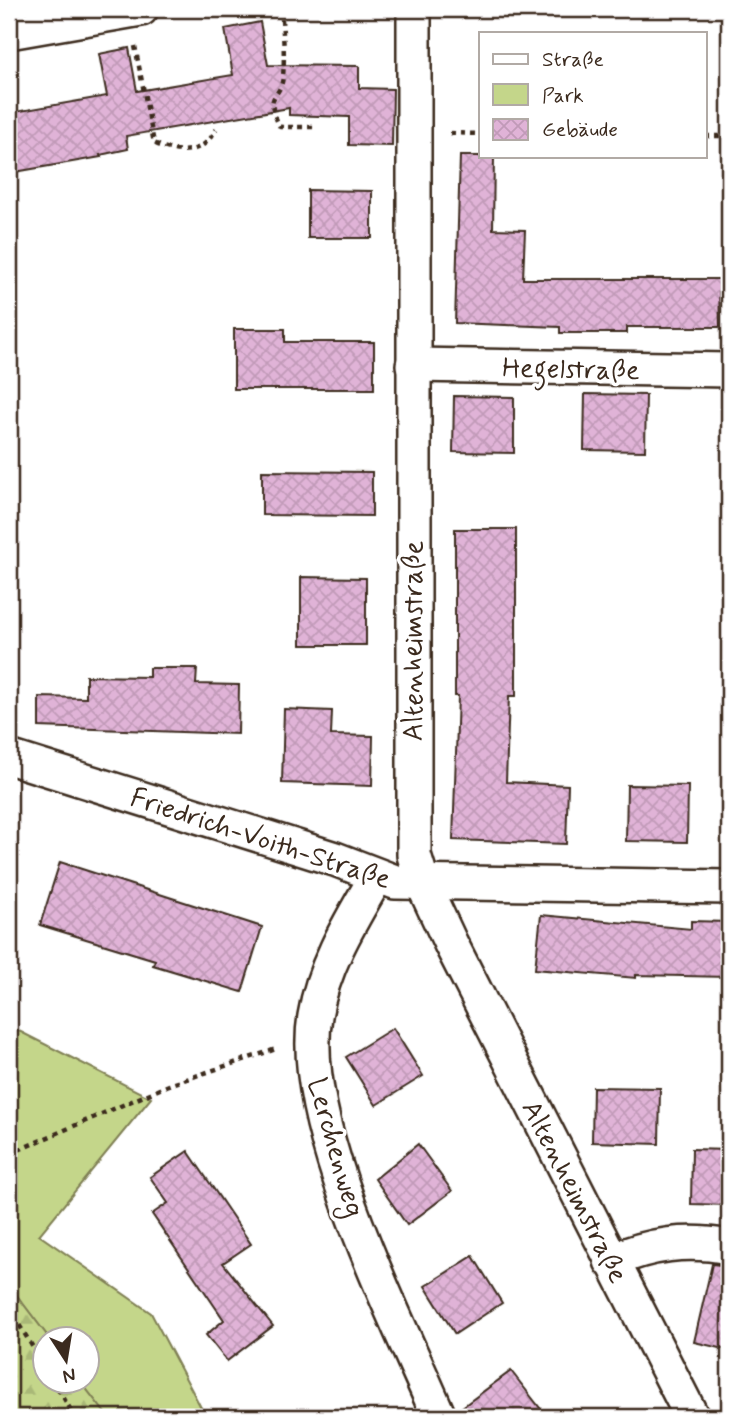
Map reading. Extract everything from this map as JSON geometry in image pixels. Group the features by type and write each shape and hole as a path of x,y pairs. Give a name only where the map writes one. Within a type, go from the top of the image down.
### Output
{"street":[{"name":"Altenheimstraße","path":"414,9 412,837 424,884 611,1261 692,1417"},
{"path":"9,32 135,10"},
{"name":"Hegelstraße","path":"413,365 729,370"},
{"name":"Friedrich-Voith-Straße","path":"9,757 335,859 395,882 729,887"},
{"name":"Lerchenweg","path":"377,876 341,941 325,978 315,1016 312,1048 315,1082 321,1113 348,1200 439,1417"},
{"path":"611,1261 652,1245 701,1243 729,1247"}],"path":[{"path":"281,9 283,79 274,93 271,108 280,127 315,127"},
{"path":"135,10 154,143 170,151 181,152 198,148 211,140 216,129"},
{"path":"706,136 729,136"},
{"path":"9,1154 169,1085 270,1049"},
{"path":"9,1308 32,1346"},
{"path":"60,1394 75,1417"}],"green space":[{"path":"9,1026 151,1098 39,1235 151,1313 206,1417 108,1417 90,1394 102,1394 102,1324 38,1324 9,1285"},
{"path":"9,1285 38,1324 32,1324 32,1394 90,1394 108,1417 9,1417"}],"building":[{"path":"260,22 268,65 359,66 359,88 393,89 392,146 349,145 349,117 289,115 289,108 126,136 128,149 100,155 101,157 9,173 9,113 107,96 99,54 129,48 137,91 233,75 225,29"},
{"path":"460,156 494,158 493,229 525,230 523,279 719,279 720,327 627,327 627,333 560,333 560,327 455,323"},
{"path":"308,190 372,191 372,238 308,238"},
{"path":"234,329 285,329 285,342 374,342 374,389 234,389"},
{"path":"585,394 646,395 645,451 584,450"},
{"path":"454,396 514,397 514,453 453,452"},
{"path":"262,471 372,472 372,516 262,515"},
{"path":"455,529 516,529 516,696 509,696 506,782 568,785 566,844 453,840 458,696 455,696"},
{"path":"301,577 366,578 366,645 301,645"},
{"path":"149,668 197,668 196,684 239,685 238,734 39,727 39,697 86,698 86,676 149,677"},
{"path":"284,709 332,711 331,735 373,736 372,786 282,783"},
{"path":"627,785 688,786 687,842 626,841"},
{"path":"60,862 262,927 242,992 153,965 155,960 40,925"},
{"path":"541,915 691,929 691,921 729,922 729,977 636,975 636,978 535,969"},
{"path":"393,1028 423,1076 376,1105 346,1057"},
{"path":"593,1087 660,1088 659,1144 592,1142"},
{"path":"418,1144 452,1191 407,1225 375,1179"},
{"path":"692,1149 729,1150 729,1205 691,1204"},
{"path":"188,1151 251,1244 223,1263 273,1326 227,1361 206,1335 224,1320 152,1214 168,1203 150,1177"},
{"path":"473,1256 502,1303 455,1334 425,1286"},
{"path":"712,1264 729,1266 729,1350 694,1342"},
{"path":"511,1371 547,1417 458,1417 457,1411"}]}
